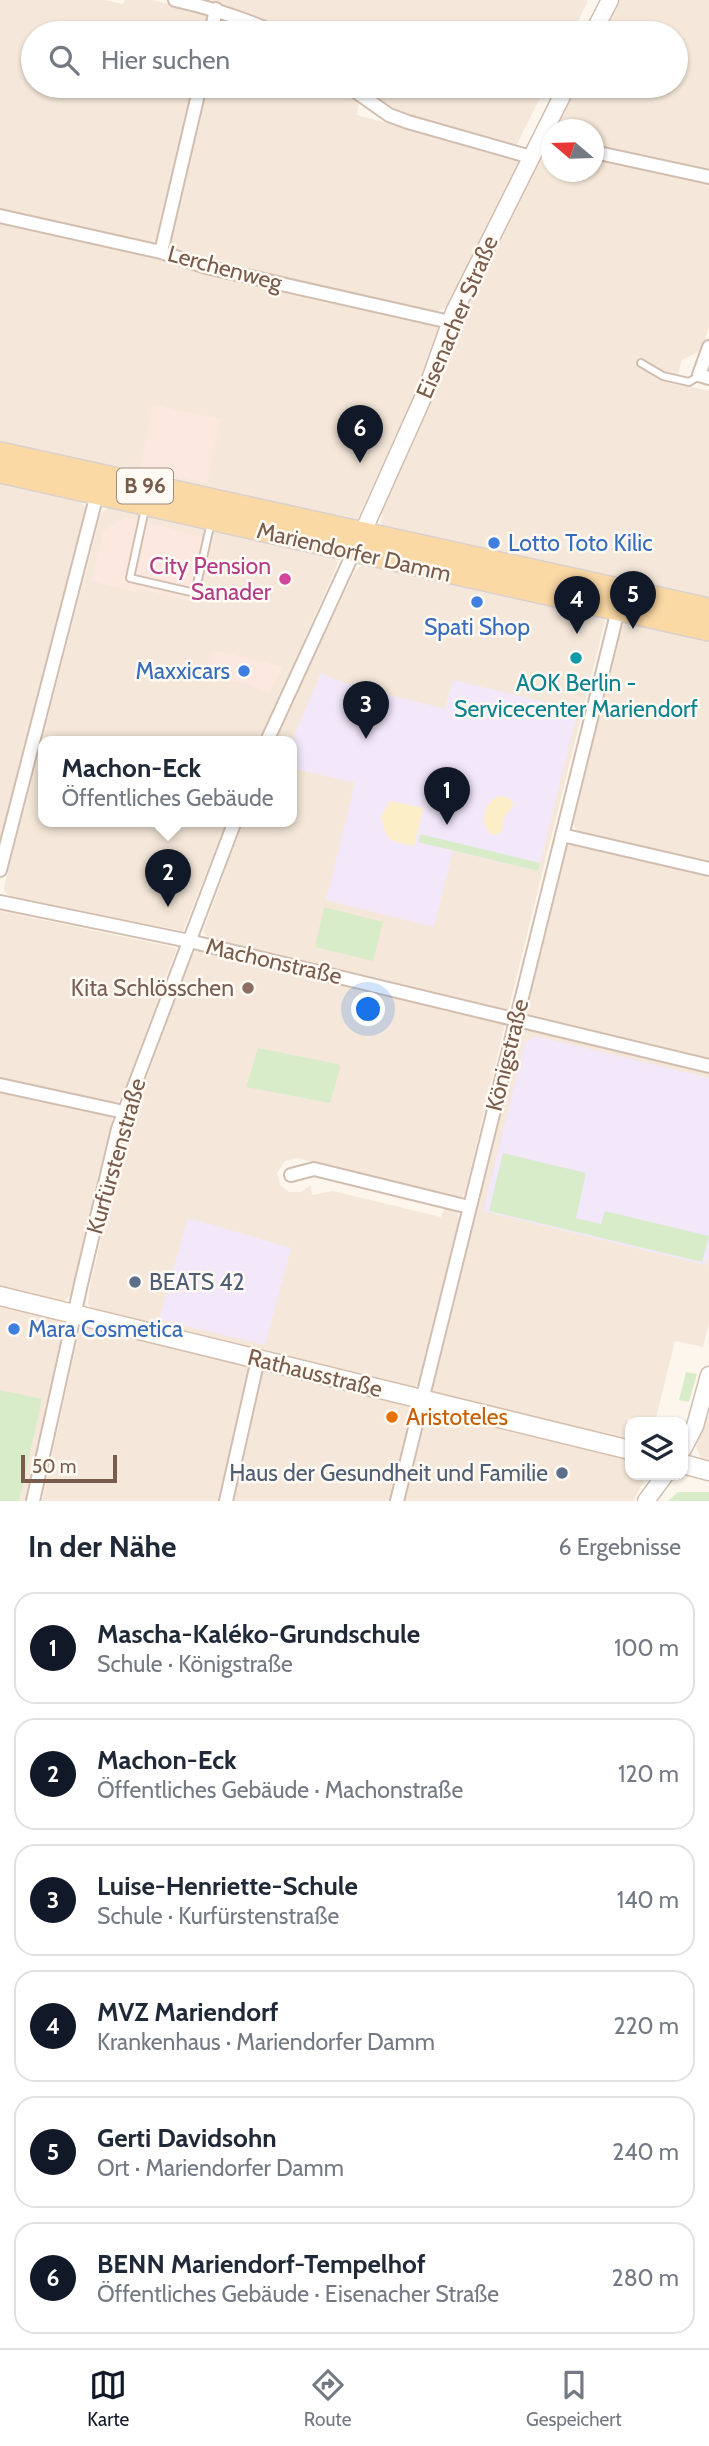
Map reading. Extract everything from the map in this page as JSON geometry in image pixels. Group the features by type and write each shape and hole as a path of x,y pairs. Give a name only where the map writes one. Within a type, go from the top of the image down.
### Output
{"main road":[{"name":"Mariendorfer Damm","path":"0,453 100,484 358,543 618,610 709,629"},
{"name":"Mariendorfer Damm","path":"0,472 100,484 146,504 211,519 358,543 709,609"},
{"name":"Rathausstraße","path":"0,1296 625,1449"},
{"path":"688,1465 709,1471"}],"street":[{"path":"175,0 216,9 249,21"},
{"path":"599,21 610,0"},
{"path":"214,21 216,9"},
{"path":"161,252 197,98"},
{"path":"365,98 390,115 408,122 531,157"},
{"name":"Eisenacher Straße","path":"554,119 562,98"},
{"name":"Eisenacher Straße","path":"358,543 426,391 450,322 531,157 541,146"},
{"path":"604,154 709,177"},
{"name":"Lerchenweg","path":"0,216 161,252 206,267 450,322"},
{"path":"704,377 709,347"},
{"path":"0,870 100,484"},
{"path":"269,736 358,543"},
{"name":"Königstraße","path":"397,1501 618,610"},
{"name":"Kurfürstenstraße","path":"33,1501 111,1153 124,1112 233,827"},
{"path":"562,835 709,869"},
{"name":"Machonstraße","path":"0,902 189,941 709,1066"},
{"path":"0,1085 124,1112"},
{"path":"291,1175 314,1169 469,1207"},
{"path":"226,1501 258,1359"},
{"path":"688,1440 695,1426 709,1375"},
{"path":"646,1501 661,1480"}],"lane":[{"path":"641,363 663,376 689,382 704,377"},
{"path":"146,504 130,578 195,593 211,519"}],"shaded area":[{"path":"0,0 104,0 123,4 125,0 152,0 208,14 207,21 21,21 21,98 190,98 156,240 151,242 0,209"},
{"path":"199,0 588,1 578,21 261,21"},
{"path":"618,0 709,0 709,171 604,148 604,119 560,119 570,98 688,98 688,21 607,21"},
{"path":"202,98 354,98 359,103 357,115 505,155 520,162 448,307 438,311 246,271 173,249 170,240"},
{"path":"375,98 540,98 516,146 415,119"},
{"path":"540,156 541,182 604,182 604,160 709,183 709,326 702,350 682,360 675,383 709,391 709,601 384,527 381,523 382,511 424,417 465,305"},
{"path":"0,221 433,322 438,326 439,333 419,386 357,520 353,522 0,445"},
{"path":"153,405 220,419 207,483 140,469"},
{"path":"0,482 79,499 86,508 0,840"},
{"path":"110,507 335,557 338,563 262,736 43,736 101,513"},
{"path":"126,517 214,540 199,603 138,588 136,592 91,581 103,531"},
{"path":"363,564 601,615 605,621 508,1011 210,939 203,932 241,827 297,827 297,736 277,736 355,571"},
{"path":"627,622 709,638 709,863 583,834 574,827 573,819 621,628"},
{"name":"Maxxicars","path":"213,650 282,667 270,693 248,684 206,676"},
{"path":"321,673 344,683 445,709 453,680 578,710 538,871 453,851 434,927 326,900 355,783 297,769 297,736 294,736"},
{"path":"38,756 38,827 225,827 183,931 11,897 4,887"},
{"path":"572,844 709,875 709,1060 527,1015 526,1010 565,851"},
{"path":"0,911 177,948 122,1097 117,1102 0,1080"},
{"path":"202,950 505,1024 465,1193 461,1197 296,1158 285,1161 277,1173 280,1185 289,1192 301,1192 311,1185 312,1195 333,1191 441,1217 445,1207 457,1212 459,1222 419,1382 415,1387 94,1311 88,1304 90,1285 127,1130 192,956"},
{"path":"527,1029 709,1072 709,1323 703,1347 675,1341 656,1417 625,1417 623,1440 433,1394 430,1389 431,1379 436,1376 521,1033"},
{"path":"536,1036 709,1078 709,1255 706,1265 483,1211 525,1043"},
{"path":"0,1091 108,1113 113,1120 71,1295 64,1301 0,1288"},
{"path":"188,1218 291,1248 265,1345 159,1319"},
{"path":"0,1303 54,1317 63,1328 26,1501 0,1501"},
{"path":"89,1326 247,1365 249,1371 220,1501 42,1501 78,1336 81,1330"},
{"path":"265,1369 408,1403 411,1413 390,1501 232,1501 260,1373"},
{"path":"431,1409 594,1449 625,1459 625,1480 644,1480 633,1501 405,1501 424,1426 421,1421 424,1412"},
{"path":"709,1416 709,1461 701,1458 696,1447"}],"green space":[{"path":"420,834 540,863 538,871 418,842"},
{"path":"324,907 383,922 373,961 315,947"},
{"path":"258,1048 338,1064 340,1068 330,1103 246,1087"},
{"path":"503,1153 586,1173 576,1218 601,1224 605,1211 709,1236 702,1262 489,1211"},
{"path":"686,1372 697,1374 689,1402 679,1400"},
{"path":"0,1390 42,1399 19,1501 0,1501"},
{"path":"678,1492 709,1492 709,1501 668,1501"}],"sand":[{"path":"499,796 509,798 514,805 504,818 500,833 492,835 484,819 490,803"},
{"path":"390,801 423,808 414,846 394,841 387,836 381,817"}],"place":[{"name":"BENN Mariendorf-Tempelhof","path":"360,463"},
{"name":"Lotto Toto Kilic","path":"494,543"},
{"name":"City Pension Sanader","path":"285,579"},
{"name":"Spati Shop","path":"477,602"},
{"name":"Gerti Davidsohn","path":"633,629"},
{"name":"MVZ Mariendorf","path":"577,634"},
{"name":"AOK Berlin - Servicecenter Mariendorf","path":"576,658"},
{"name":"Maxxicars","path":"244,671"},
{"name":"Luise-Henriette-Schule","path":"366,739"},
{"name":"Mascha-Kaléko-Grundschule","path":"447,825"},
{"name":"Machon-Eck","path":"168,907"},
{"name":"Kita Schlösschen","path":"248,988"},
{"name":"BEATS 42","path":"135,1282"},
{"name":"Mara Cosmetica","path":"14,1329"},
{"name":"Aristoteles","path":"392,1417"},
{"name":"Haus der Gesundheit und Familie","path":"562,1473"}]}
